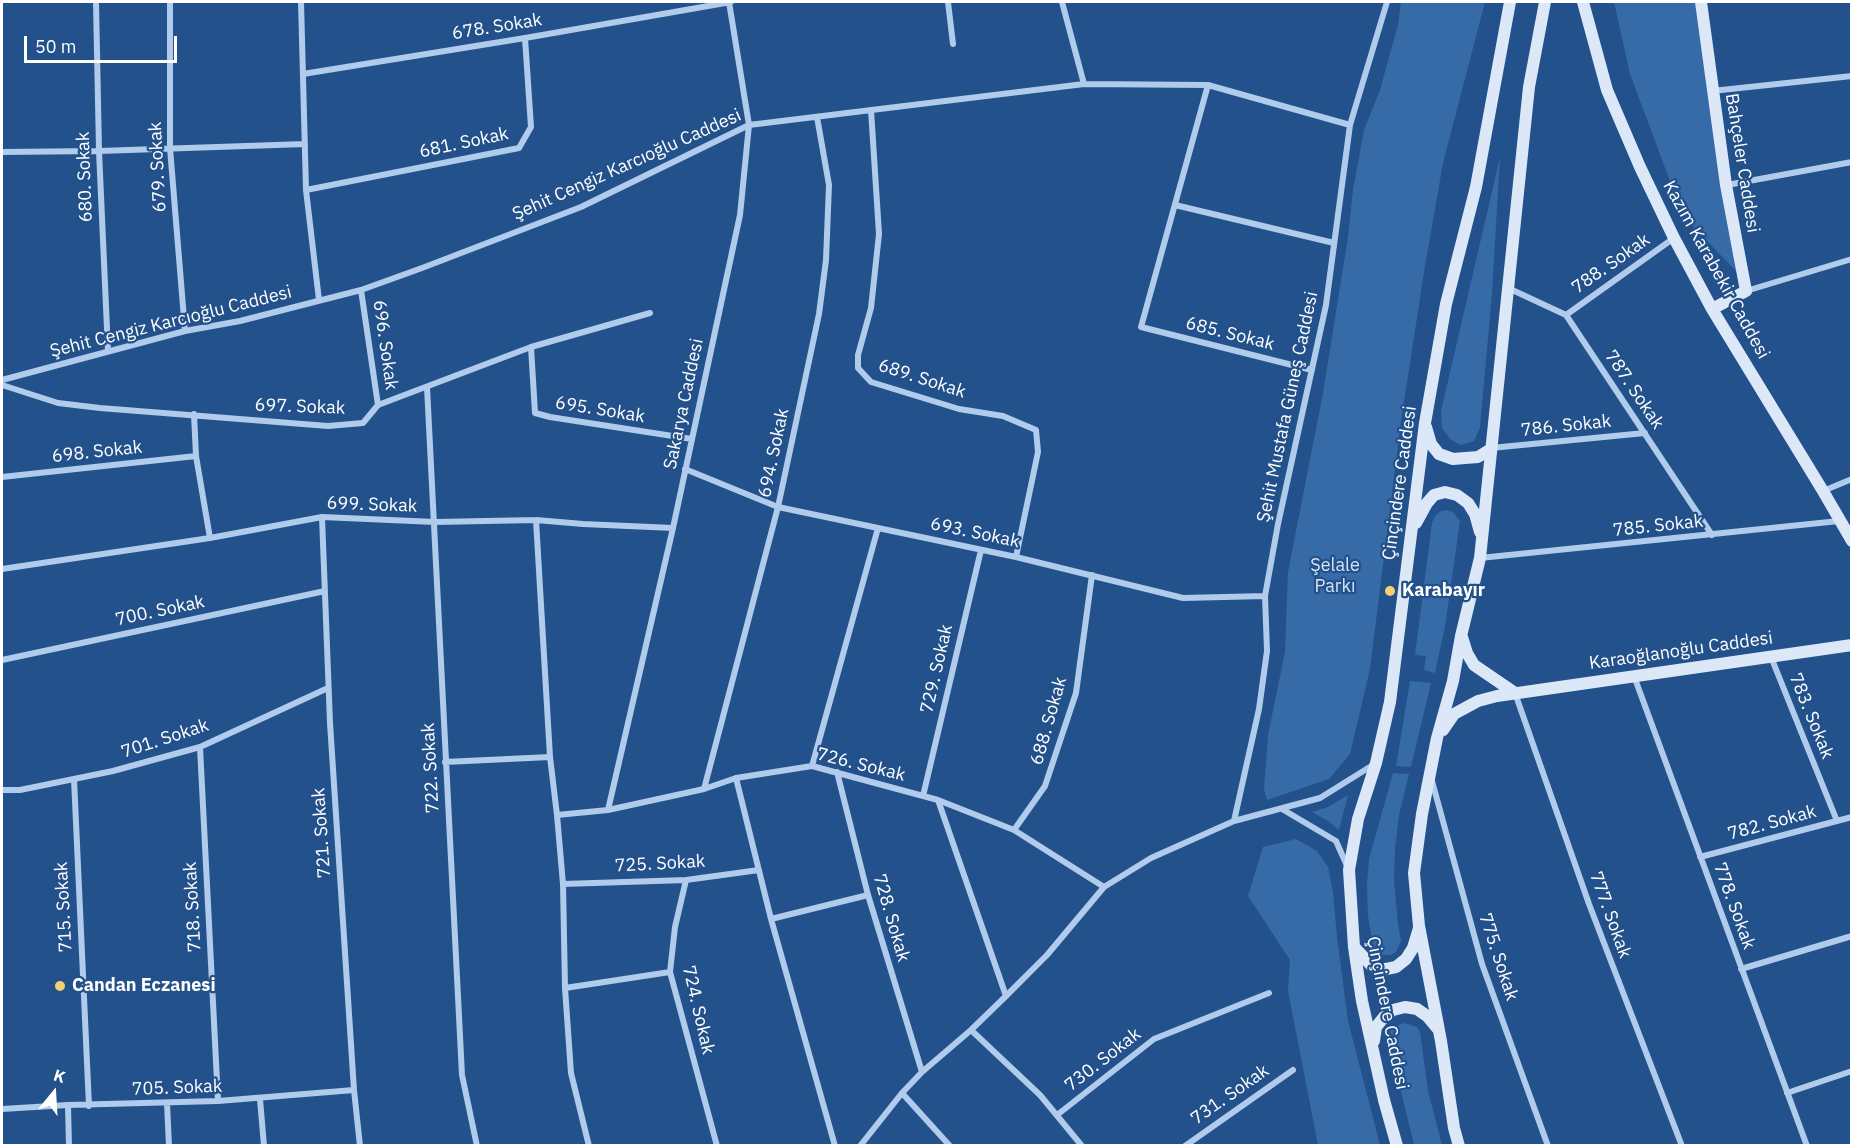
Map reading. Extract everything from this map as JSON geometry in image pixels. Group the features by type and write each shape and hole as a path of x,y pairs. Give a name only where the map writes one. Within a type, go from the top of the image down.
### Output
{"main road":[{"name":"Çinçindere Caddesi","path":"1397,1146 1384,1100 1362,1001 1354,947 1349,870 1358,819 1376,763 1390,702 1425,423 1446,304 1476,187 1510,2"},
{"path":"1459,1146 1419,927 1414,873 1422,814 1437,738 1453,681 1461,636 1480,558 1529,87 1545,2"},
{"name":"Kazım Karabekir Caddesi","path":"1583,2 1607,90 1674,238 1712,309 1851,541"},
{"name":"Bahçeler Caddesi","path":"1701,2 1726,185 1746,291"},
{"path":"1712,309 1746,291"},
{"path":"1425,423 1431,444 1439,454 1453,459 1468,459 1478,457 1491,448"},
{"path":"1413,529 1434,495 1451,493 1468,503 1475,514 1482,542"},
{"path":"1461,636 1474,665 1515,693"},
{"name":"Karaoğlanoğlu Caddesi","path":"1437,738 1454,714 1478,701 1515,693 1851,645"},
{"path":"1354,947 1372,966 1381,970 1396,967 1406,959 1413,948 1419,927"},
{"path":"1374,1047 1376,1028 1384,1017 1393,1010 1405,1007 1417,1009 1427,1016 1437,1027 1441,1041"}],"street":[{"name":"680. Sokak","path":"96,2 99,151 108,351"},
{"name":"679. Sokak","path":"170,2 170,148 185,331"},
{"path":"301,2 306,190 319,300"},
{"name":"678. Sokak","path":"303,74 730,2"},
{"name":"Sakarya Caddesi","path":"608,810 673,528 740,215 749,125 730,2"},
{"path":"948,2 953,44"},
{"path":"1062,2 1083,84"},
{"name":"Şehit Mustafa Güneş Caddesi","path":"1234,821 1259,709 1267,651 1265,596 1280,513 1326,305 1350,125 1387,2"},
{"name":"681. Sokak","path":"306,190 519,148 531,127 525,38"},
{"path":"1712,91 1851,76"},
{"name":"Şehit Cengiz Karcıoğlu Caddesi","path":"2,380 185,331 240,321 361,290 581,207 749,125 1083,84 1208,85 1350,125"},
{"path":"1208,85 1175,205 1335,243"},
{"name":"689. Sokak","path":"871,110 879,234 871,308 858,355 858,368 871,382 959,409 1004,416 1036,430 1038,452 1016,557"},
{"name":"694. Sokak","path":"704,789 778,507 819,314 826,260 829,185 817,117"},
{"path":"2,152 304,144"},
{"path":"1726,185 1851,162"},
{"name":"685. Sokak","path":"1175,205 1141,327 1312,370"},
{"name":"788. Sokak","path":"1566,315 1674,238"},
{"path":"1746,291 1851,259"},
{"path":"1508,288 1566,315"},
{"name":"696. Sokak","path":"361,290 378,405"},
{"name":"697. Sokak","path":"2,385 58,403 100,408 328,426 363,423 378,405 531,346 650,313"},
{"name":"787. Sokak","path":"1566,315 1712,535"},
{"name":"695. Sokak","path":"531,346 534,413 692,439"},
{"name":"722. Sokak","path":"427,387 462,1075 477,1146"},
{"path":"194,414 196,456 210,538"},
{"name":"786. Sokak","path":"1491,448 1645,433"},
{"name":"698. Sokak","path":"2,477 196,456"},
{"name":"693. Sokak","path":"685,470 778,507 981,549 1183,598 1265,596"},
{"path":"1823,491 1851,479"},
{"name":"699. Sokak","path":"2,569 210,538 322,517 435,522 536,520 583,525 673,528"},
{"name":"721. Sokak","path":"322,517 328,688 354,1090 360,1146"},
{"path":"536,520 550,757 563,884 565,988 571,1073 590,1146"},
{"name":"785. Sokak","path":"1480,558 1839,521"},
{"path":"812,766 878,528"},
{"name":"729. Sokak","path":"923,796 981,549"},
{"name":"688. Sokak","path":"1014,830 1046,786 1076,693 1092,575"},
{"name":"700. Sokak","path":"2,660 325,591"},
{"name":"783. Sokak","path":"1771,657 1837,821"},
{"name":"778. Sokak","path":"1634,676 1807,1146"},
{"name":"701. Sokak","path":"2,790 20,790 113,771 200,747 328,688"},
{"name":"777. Sokak","path":"1515,693 1589,904 1682,1146"},
{"name":"718. Sokak","path":"200,747 218,1101"},
{"path":"445,762 550,757"},
{"path":"861,1146 902,1093 922,1072 971,1030 1047,955 1104,887 1151,858 1234,821 1320,798 1376,763"},
{"name":"726. Sokak","path":"557,815 608,810 704,789 736,778 812,766 938,800 1014,830 1104,887"},
{"name":"728. Sokak","path":"837,772 868,894 922,1072"},
{"name":"775. Sokak","path":"1430,774 1482,964 1548,1146"},
{"path":"736,778 771,920 835,1146"},
{"name":"715. Sokak","path":"74,779 88,1106"},
{"path":"938,800 1006,996"},
{"path":"1282,809 1336,841 1349,870"},
{"name":"782. Sokak","path":"1700,857 1851,817"},
{"name":"725. Sokak","path":"563,884 686,880 759,870"},
{"name":"724. Sokak","path":"686,880 675,927 670,972 717,1146"},
{"path":"771,920 868,894"},
{"path":"1741,969 1851,936"},
{"path":"565,988 670,972"},
{"name":"730. Sokak","path":"1057,1115 1154,1039 1269,993"},
{"path":"971,1030 1040,1095 1082,1146"},
{"name":"731. Sokak","path":"1185,1146 1293,1070"},
{"path":"1787,1093 1851,1071"},
{"name":"705. Sokak","path":"2,1109 260,1099 354,1090"},
{"path":"902,1093 950,1146"},
{"path":"260,1099 264,1146"},
{"path":"166,1103 169,1146"},
{"path":"68,1105 69,1146"}],"green space":[{"name":"Şelale Parkı","path":"1401,2 1485,2 1443,163 1401,421 1370,669 1350,754 1329,779 1267,800 1264,789 1268,735 1285,652 1288,572 1323,393 1364,130 1380,90 1398,25"},
{"path":"1614,2 1703,2 1736,271 1683,216 1630,74"},
{"path":"1500,157 1492,293 1480,428 1474,441 1461,445 1451,440 1442,428 1441,411"},
{"path":"1447,510 1453,512 1460,521 1445,626 1435,673 1424,670 1426,656 1415,655 1432,523 1435,516"},
{"path":"1410,681 1431,683 1411,767 1396,766"},
{"path":"1393,773 1409,774 1399,815 1395,849 1394,881 1401,941 1396,952 1383,955 1377,952 1373,945 1368,916 1367,885 1369,859"},
{"path":"1348,795 1339,830 1312,812 1328,807"},
{"path":"1296,839 1317,851 1328,867 1348,1021 1380,1145 1318,1145 1288,991 1290,960 1248,896 1263,847"},
{"path":"1404,1023 1417,1027 1420,1032 1428,1091 1442,1145 1414,1145 1388,1038 1391,1030"}],"place":[{"name":"Karabayır","path":"1390,591"},
{"name":"Candan Eczanesi","path":"60,986"}]}
